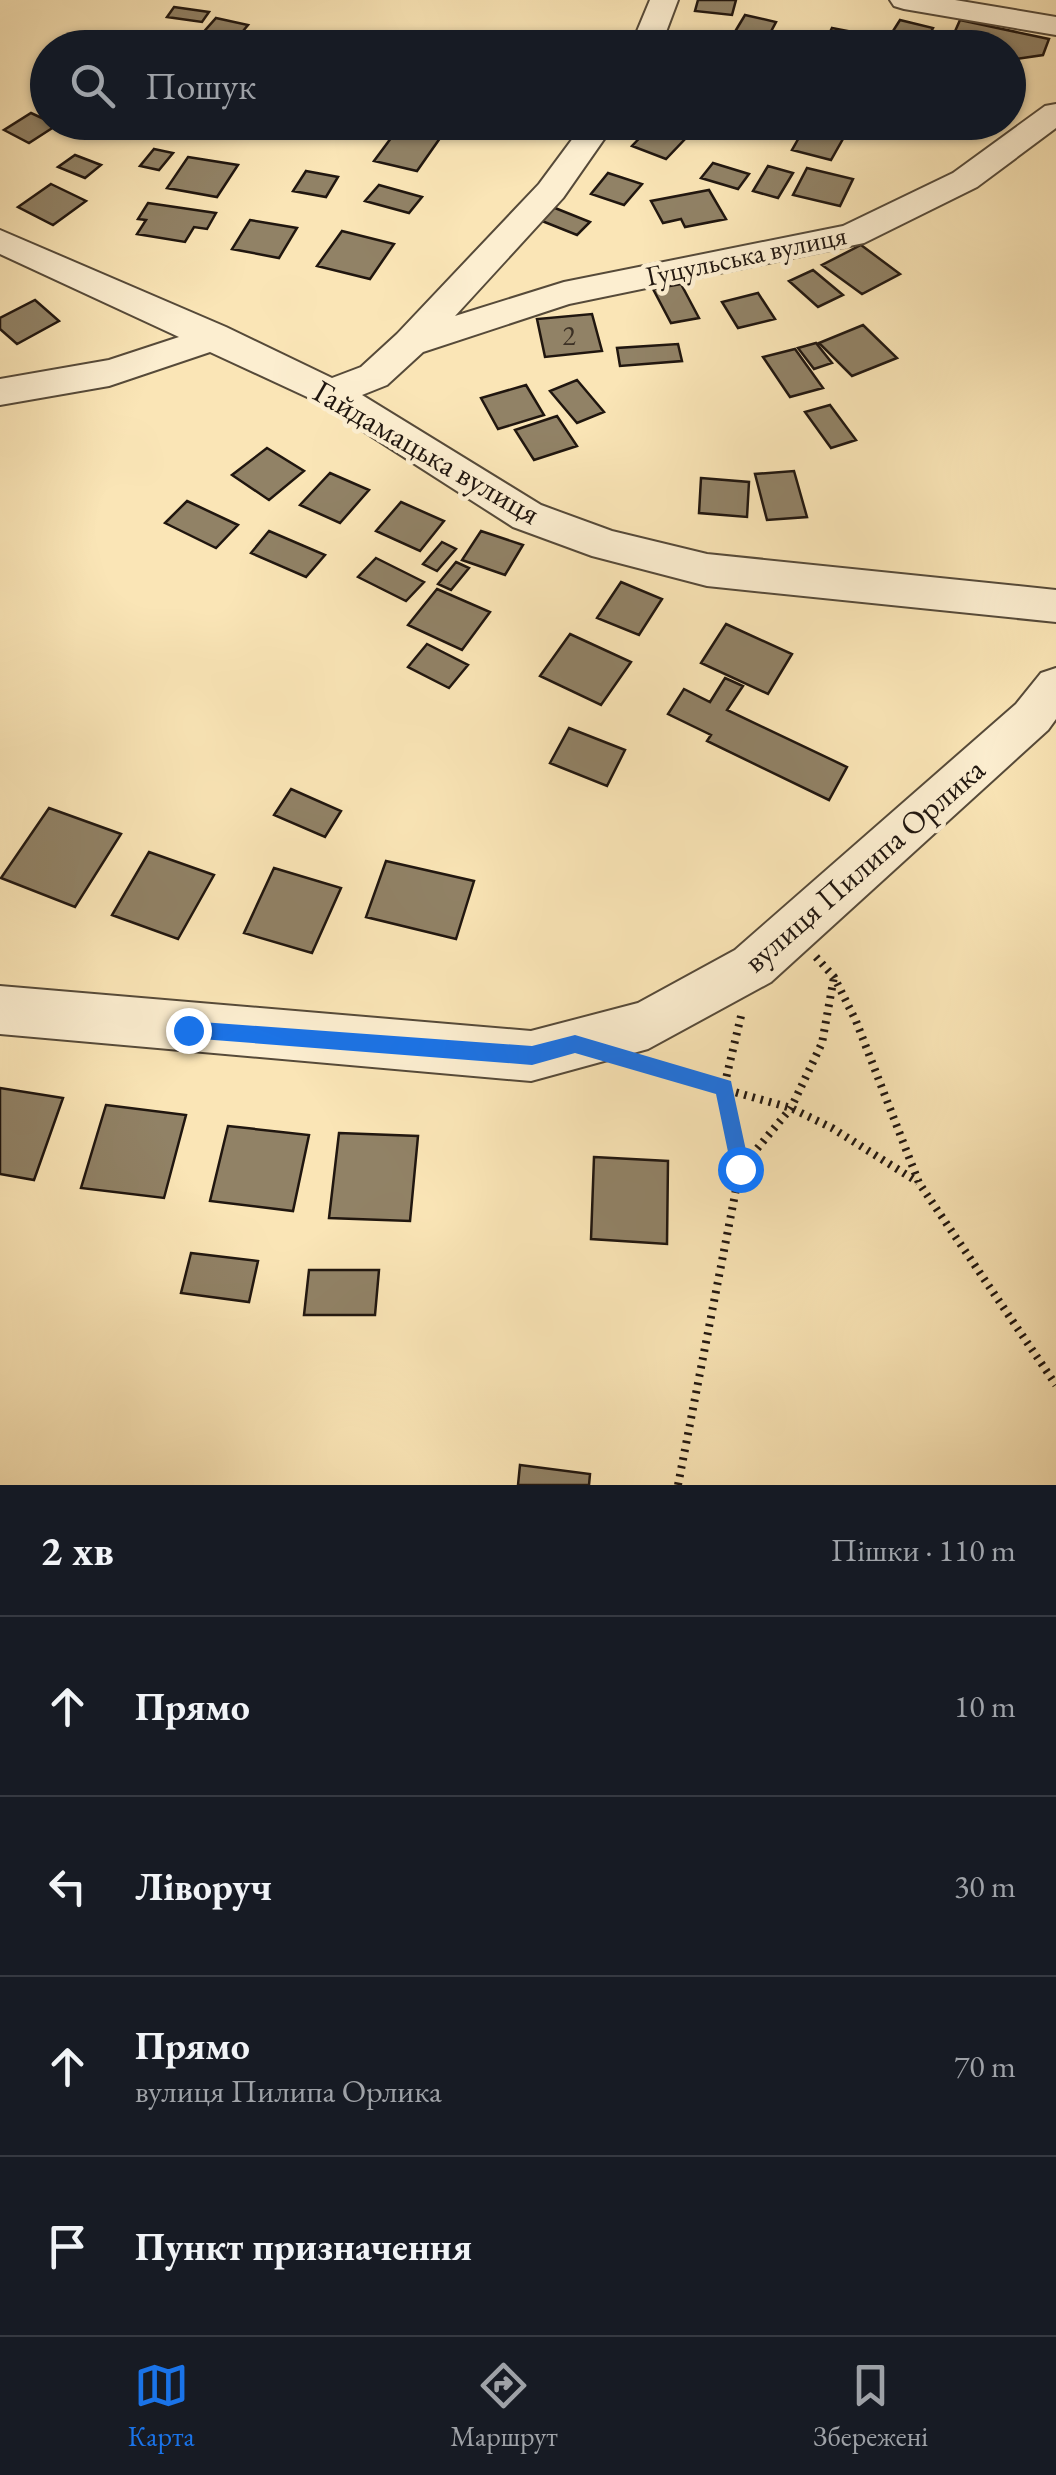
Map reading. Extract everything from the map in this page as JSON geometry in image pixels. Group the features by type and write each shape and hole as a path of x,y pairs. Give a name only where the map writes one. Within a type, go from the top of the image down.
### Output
{"street":[{"path":"652,30 664,0"},
{"path":"904,0 1056,26"},
{"name":"Гуцульська вулиця","path":"1026,135 1056,113"},
{"name":"Гуцульська вулиця","path":"331,393 374,376 410,343 551,191 588,140"},
{"name":"Гуцульська вулиця","path":"410,343 564,294 852,234 965,180 1019,140"},
{"name":"Гайдамацька вулиця","path":"0,241 331,393 526,516 606,545 707,570 1056,606"},
{"path":"0,392 81,380 182,352 213,336"},
{"name":"вулиця Пилипа Орлика","path":"0,1010 188,1030 532,1056 648,1025 753,966 1032,718 1056,686"}],"path":[{"path":"793,932 834,977 856,1021 919,1183 1056,1385"},
{"path":"678,1485 740,1169 724,1088 753,966"},
{"path":"740,1169 791,1108 822,1043 834,977"},
{"path":"575,1044 791,1108 832,1128 919,1183"}],"building":[{"path":"698,0 736,0 732,15 695,11"},
{"path":"174,7 209,12 202,22 167,17"},
{"path":"745,15 776,22 772,30 736,30"},
{"path":"216,18 248,25 244,30 205,30"},
{"path":"900,20 933,28 932,30 894,30"},
{"path":"960,20 1007,30 956,30"},
{"path":"1026,34 1049,39 1043,55 1026,58"},
{"path":"30,114 30,140 34,140 29,143 4,130"},
{"path":"390,140 439,140 417,171 374,161"},
{"path":"638,140 684,140 666,159 632,146"},
{"path":"798,140 842,140 831,160 792,150"},
{"path":"154,149 173,153 159,170 140,166"},
{"path":"75,155 101,165 85,178 58,167"},
{"path":"188,157 238,165 217,197 167,188"},
{"path":"713,163 749,174 738,189 701,178"},
{"path":"768,166 793,173 778,198 753,191"},
{"path":"807,168 853,179 840,206 793,195"},
{"path":"306,171 338,177 326,197 293,191"},
{"path":"608,173 642,184 624,205 591,194"},
{"path":"51,184 86,201 53,225 18,207"},
{"path":"379,185 422,197 409,213 365,201"},
{"path":"709,190 726,219 685,227 681,219 663,223 651,201"},
{"path":"148,203 216,213 207,229 194,227 185,242 137,234 146,220 138,219"},
{"path":"550,206 590,222 577,235 537,219"},
{"path":"250,220 297,228 279,258 232,249"},
{"path":"342,231 394,244 370,279 317,266"},
{"path":"861,245 900,274 862,294 822,265"},
{"path":"813,270 843,295 818,307 789,281"},
{"path":"681,284 699,318 671,323 653,289"},
{"path":"758,293 775,319 738,328 722,302"},
{"path":"35,300 59,321 17,344 0,329 0,318"},
{"path":"592,314 602,351 545,357 537,319"},
{"path":"863,325 897,358 852,376 819,343"},
{"path":"816,343 832,363 814,369 798,348"},
{"path":"678,344 682,361 620,366 617,348"},
{"path":"795,349 823,388 790,397 763,357"},
{"path":"577,380 604,412 577,423 550,391"},
{"path":"526,385 544,415 498,429 481,398"},
{"path":"830,405 856,440 831,448 805,412"},
{"path":"557,416 577,446 534,460 515,430"},
{"path":"267,448 304,471 269,500 232,475"},
{"path":"794,471 807,517 767,520 755,474"},
{"path":"330,473 369,490 340,523 300,505"},
{"path":"701,478 749,482 747,517 699,513"},
{"path":"187,501 238,525 216,548 165,523"},
{"path":"401,502 444,521 420,551 376,531"},
{"path":"269,531 325,555 306,577 251,553"},
{"path":"481,531 523,545 505,575 462,560"},
{"path":"442,542 456,549 437,571 423,564"},
{"path":"376,558 424,582 406,601 358,577"},
{"path":"456,562 469,568 451,590 438,584"},
{"path":"621,582 662,599 639,635 597,618"},
{"path":"437,589 490,612 462,650 408,625"},
{"path":"726,624 792,654 768,694 701,663"},
{"path":"570,634 631,662 601,705 540,676"},
{"path":"427,644 468,665 449,688 408,667"},
{"path":"725,678 743,686 727,710 847,767 829,800 707,741 711,735 668,714 684,689 710,702"},
{"path":"569,728 625,750 607,786 550,763"},
{"path":"291,789 341,811 325,837 274,815"},
{"path":"49,808 121,834 75,907 1,878"},
{"path":"149,852 214,875 178,939 112,915"},
{"path":"386,861 474,881 456,939 366,917"},
{"path":"274,868 341,888 312,953 244,933"},
{"path":"0,1088 63,1098 34,1180 0,1174"},
{"path":"106,1105 186,1115 164,1198 81,1188"},
{"path":"228,1126 309,1135 293,1211 210,1201"},
{"path":"339,1133 418,1136 410,1221 329,1218"},
{"path":"594,1157 668,1161 667,1244 591,1239"},
{"path":"191,1253 258,1261 249,1302 181,1293"},
{"path":"309,1270 379,1270 375,1315 304,1315"},
{"path":"520,1465 590,1474 589,1485 518,1485"}],"route":[{"path":"188,1030 532,1056 575,1044 724,1088 740,1169"}]}
